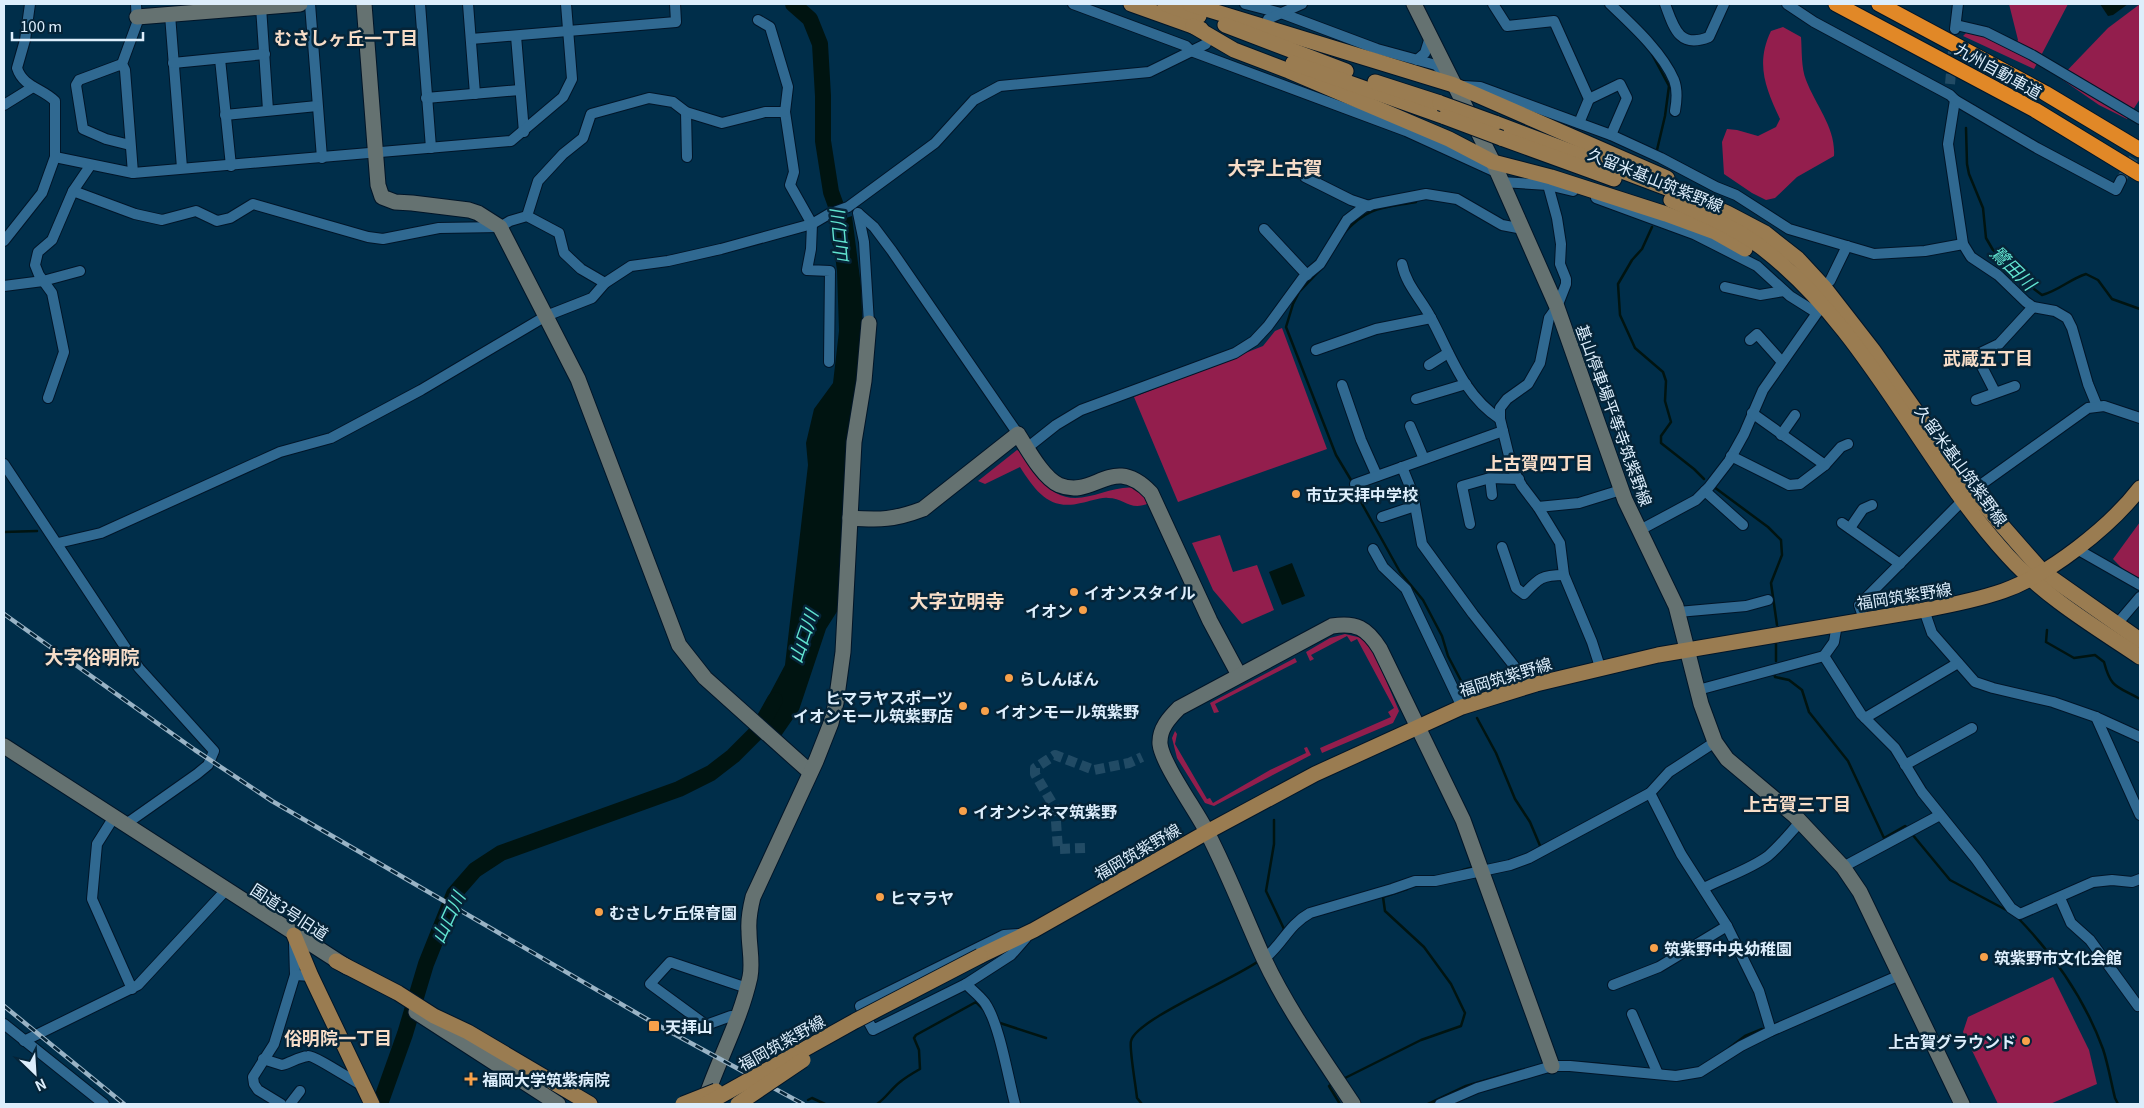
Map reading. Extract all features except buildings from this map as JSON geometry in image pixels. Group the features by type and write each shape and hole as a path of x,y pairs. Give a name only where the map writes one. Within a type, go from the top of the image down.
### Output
{"highway":[{"name":"九州自動車道","path":"1836,4 2035,110 2140,174"},
{"name":"九州自動車道","path":"1879,4 2046,93 2140,150"}],"main road":[{"name":"久留米基山筑紫野線","path":"1131,4 1442,110 1495,123 1680,193 1727,213 1765,233 1798,259 1824,287 1873,350 2007,555 2037,576"},
{"name":"久留米基山筑紫野線","path":"1165,4 1370,81 1442,110 1501,138 1642,188 1722,224 1760,247 1802,283 1847,334 1967,495"},
{"path":"1190,4 1454,85 1709,197 1747,216 1765,233"},
{"path":"1193,26 1234,50 1289,71 1449,139 1498,172 1551,177 1715,232 1802,283"},
{"name":"福岡筑紫野線","path":"724,1104 1207,832 1315,774 1462,707 1600,667 1688,649 1967,602 2003,591 2037,576 2075,548 2111,520 2130,502 2140,488"},
{"path":"2037,576 2140,640"},
{"path":"2037,576 2082,619 2140,657"},
{"path":"294,935 303,975 367,1094"},
{"name":"福岡筑紫野線","path":"705,1104 855,1021 982,959"},
{"path":"336,961 429,1017 468,1032 590,1104"},
{"path":"738,1104 804,1060"},
{"path":"683,1104 765,1071"}],"street":[{"path":"4,241 42,193 55,157 55,101 47,93 23,80 17,68 25,40 30,4"},
{"path":"133,173 125,70 122,64 137,22 136,10 170,14 300,4"},
{"path":"310,4 322,158"},
{"path":"364,4 379,192 387,201 469,210 478,213 500,227 578,379 659,599 678,645 705,678 810,772"},
{"path":"420,4 431,148"},
{"path":"468,4 475,94"},
{"path":"55,157 90,166 133,173 512,141 563,97 572,79 566,4"},
{"path":"472,39 676,22 675,4"},
{"path":"1073,4 1186,46 1191,51 1406,131 1498,172 1585,194 1628,212 1694,234 1757,266 1784,291 1817,313 1763,390 1744,434 1732,456 1705,491 1696,500 1680,510 1640,530"},
{"path":"1245,4 1281,14 1377,49 1436,65 1454,85 1480,87 1611,135 1736,195 1789,229 1874,254 1925,251 1963,244"},
{"path":"1268,20 1302,4"},
{"name":"基山停車場平等寺筑紫野線","path":"1414,4 1498,172 1557,307 1621,490 1678,612 1698,690 1715,742 1728,759 1800,821 1843,867 1860,892 1962,1104"},
{"path":"1493,4 1507,26 1554,21 1588,99 1579,123"},
{"path":"1610,4 1649,42 1674,80 1678,94 1676,111"},
{"path":"1665,4 1676,31 1686,41 1697,42 1709,38 1724,4"},
{"path":"1787,4 1814,22 1951,93 2037,148 2116,190 2121,180"},
{"path":"1958,4 1956,27 1986,32 2032,55 2140,119"},
{"path":"261,7 268,110"},
{"path":"170,14 172,63 182,168"},
{"path":"758,20 770,27 788,87 785,112 794,172 790,185 812,224 808,270 830,271 829,362"},
{"path":"516,36 524,132"},
{"path":"1417,60 1425,53 1430,37"},
{"path":"58,544 101,533 280,452 330,438 421,390 546,316 592,298 605,283 631,266 668,261 721,249 812,224 829,214 852,205 935,144 974,100 1000,86 1149,72 1206,44"},
{"path":"172,63 264,54"},
{"path":"220,58 230,166"},
{"path":"122,64 79,80 76,85 83,129 106,139 130,145"},
{"path":"1588,99 1620,84 1627,98 1611,135"},
{"path":"4,105 33,87"},
{"path":"426,98 520,90"},
{"path":"1951,93 1948,144 1963,244 1971,257 1998,275 2033,307 2056,311 2067,318 2072,328 2088,384 2097,406"},
{"path":"527,216 538,181 563,154 583,138 591,114 649,98 673,102 686,112 722,123 765,112 785,112"},
{"path":"225,115 317,106"},
{"path":"686,112 687,158"},
{"path":"48,398 64,352 52,293 39,276 35,265 38,252 52,240 73,191 90,166"},
{"path":"1305,176 1351,200 1369,206"},
{"path":"1548,185 1557,218 1561,244 1560,264 1566,279 1557,307 1549,318 1540,363 1528,384 1507,399 1500,408 1500,419 1512,468 1560,543 1564,575 1592,642 1600,667"},
{"path":"73,191 135,214 162,220 196,211 217,220 230,218 253,204 368,237 384,239 438,228 500,227 510,221 527,216 559,232 564,253 581,269 605,283"},
{"path":"1027,448 1056,425 1081,410 1103,400 1236,353 1254,341 1306,275 1320,264 1347,220 1369,206 1426,194 1457,199 1502,225 1523,229"},
{"path":"852,205 874,227 892,251 1048,478 1058,485 1070,488 1084,487 1113,476 1128,476 1140,482 1151,493 1210,621 1239,675"},
{"path":"705,1104 739,1016 747,988 752,955 749,916 753,897 831,723 836,703 842,652 854,442 864,381 869,323 864,242 859,214"},
{"path":"1264,229 1306,275"},
{"path":"1830,281 1847,246"},
{"path":"1402,264 1408,282 1431,318 1466,384 1486,409 1500,419"},
{"path":"4,286 43,281 80,271"},
{"path":"1725,287 1760,295 1784,291"},
{"path":"1995,392 1976,356 1999,344 2033,307"},
{"path":"1316,350 1376,329 1431,318"},
{"path":"1750,340 1757,334 1782,362"},
{"path":"1429,365 1448,353"},
{"path":"1342,384 1361,440 1377,476"},
{"path":"1416,398 1466,384"},
{"path":"1976,400 2015,386"},
{"path":"1864,619 1859,605 1967,495 2088,408 2104,406 2140,418"},
{"path":"1752,413 1825,465"},
{"path":"1781,435 1795,415"},
{"path":"1410,426 1424,459"},
{"path":"1355,484 1503,431"},
{"path":"850,518 884,520 904,516 922,509 1018,434"},
{"path":"1732,456 1789,485 1800,484 1825,465 1841,447 1848,444"},
{"path":"4,464 139,668 214,751 210,761 202,769 120,821 97,844 92,900 132,989"},
{"path":"1402,467 1413,494 1422,544 1472,614 1530,686"},
{"path":"1470,524 1462,486 1490,478 1518,479"},
{"path":"1490,478 1492,495"},
{"path":"1538,507 1579,503 1621,490"},
{"path":"1705,491 1743,525"},
{"path":"1872,505 1862,509 1846,525 1900,564"},
{"path":"1382,517 1415,506"},
{"path":"1502,547 1516,588 1524,594 1546,575 1564,575"},
{"path":"2075,548 2140,585"},
{"path":"1373,549 1383,567 1406,589 1462,707"},
{"path":"2117,624 2140,597"},
{"path":"1678,612 1746,606 1768,600"},
{"path":"1924,610 1932,633 1975,682 2053,702 2096,717 2140,737"},
{"path":"1353,1104 1314,1047 1264,959 1231,879 1207,832 1163,755 1160,744 1162,732 1168,719 1179,708 1332,626 1352,624 1365,630 1373,638 1463,820 1552,1066"},
{"path":"1698,690 1824,656 1834,642 1837,624"},
{"path":"1824,656 1865,718 1896,748 1922,792 1976,859 2011,908 2020,914 2093,882 2112,880 2132,882 2140,879"},
{"path":"1865,718 1958,663"},
{"path":"2096,717 2140,815"},
{"path":"1905,765 1972,728"},
{"path":"1264,959 1273,952 1298,919 1310,913 1392,890 1415,881 1435,881 1510,865 1529,858 1650,793 1669,772 1715,742"},
{"name":"国道3号旧道","path":"4,746 336,961"},
{"path":"1650,793 1681,854 1727,926 1759,991 1771,1031"},
{"path":"1843,867 1940,815"},
{"path":"1704,888 1737,871 1744,870 1768,855 1800,821"},
{"path":"24,1041 138,985 226,890"},
{"path":"2060,898 2071,922 2090,940 2138,1006 2140,1005"},
{"path":"1613,985 1659,967 1727,926"},
{"path":"1027,934 1011,955 966,984 873,1030 860,1006 1004,935 1027,934"},
{"path":"739,1016 731,1016 706,1025 650,984 670,962 747,988"},
{"path":"281,1104 258,1090 254,1084 253,1077 263,1058 274,1044 303,975"},
{"path":"1440,1104 1477,1088 1552,1066 1676,1076 1700,1072 1741,1046 1771,1031 1900,975"},
{"path":"966,984 986,1004 1002,1049 1015,1104"},
{"path":"1632,1014 1658,1074"},
{"path":"429,1017 558,1104"},
{"path":"4,1024 104,1104"},
{"path":"263,1058 282,1065 305,1056 313,1056 367,1094"},
{"path":"290,1104 300,1091"}],"shaded area":[{"path":"2009,4 2068,4 2034,69 1963,36 1973,26 2012,49 2018,40"},
{"path":"2140,4 2140,99 2127,119 2099,105 2060,78 2108,28"},
{"path":"1783,27 1801,37 1804,75 1829,127 1834,146 1834,156 1797,177 1775,198 1766,200 1724,174 1722,142 1727,129 1758,136 1776,127 1780,119 1770,97 1763,65 1766,43 1771,31"},
{"path":"1282,328 1327,449 1178,502 1134,397 1263,346 1275,331"},
{"path":"1017,450 1028,458 1045,483 1056,493 1076,498 1116,489 1136,488 1149,503 1137,506 1105,498 1070,505 1052,502 1038,491 1020,467 985,484 978,481"},
{"path":"2140,522 2140,587 2113,559"},
{"path":"1220,535 1233,572 1257,565 1274,610 1242,624 1213,590 1192,543"},
{"path":"1345,634 1362,638 1373,650 1399,711 1393,723 1322,753 1320,748 1391,717 1388,712 1394,708 1357,639 1351,642 1347,636 1311,655 1314,659 1310,661 1306,652 1330,638"},
{"path":"1295,658 1297,662 1215,704 1219,712 1214,713 1210,703"},
{"path":"1175,731 1177,734 1175,744 1207,799 1210,798 1213,803 1270,770 1306,753 1304,748 1307,747 1311,755 1214,806 1205,803 1177,758 1172,738"},
{"name":"上古賀グラウンド","path":"2053,977 2089,1050 2097,1084 2050,1104 1998,1104 1963,1032 1968,1017"}],"water":[{"path":"2100,4 2128,4 2113,15 2108,16"},
{"path":"852,216 861,286 863,341 844,574 838,610 826,629 799,710 781,736 759,714 785,665 808,465 806,443 814,409 833,383 839,331 837,271 831,223"},
{"path":"1292,563 1305,596 1282,605 1269,572"}],"waterway":[{"name":"山口川","path":"793,4 810,19 820,44 823,141 831,192 839,214 840,242"},
{"path":"1652,54 1669,86 1665,116 1657,150"},
{"name":"鷺田川","path":"1966,128 1969,174 1983,208 1986,238 1993,250 2013,265 2034,289 2042,295 2086,274 2098,280 2112,299 2140,309"},
{"path":"1344,233 1369,213 1385,207 1416,202"},
{"path":"1652,227 1642,249 1632,260 1618,284 1620,315 1635,348 1663,372 1666,381 1665,401 1671,422 1661,436 1661,443 1704,479"},
{"path":"1321,269 1299,292 1286,327 1336,455 1351,480"},
{"path":"1714,487 1768,527 1781,540 1782,555 1771,583 1777,625"},
{"path":"1356,493 1400,572 1423,600 1442,636 1448,656 1469,696"},
{"path":"4,532 37,531"},
{"name":"鷺田川","path":"2047,630 2046,642 2074,658 2095,655 2104,662 2109,677 2116,686 2140,699"},
{"path":"1776,644 1776,661"},
{"path":"1774,673 1775,677 1789,680 1802,690 1809,712 1848,761 1884,838 1905,826 1907,828"},
{"name":"山口川","path":"380,1104 405,1034 426,964 454,894 475,870 501,853 679,789 711,773 733,756 757,732 775,700"},
{"path":"1477,718 1496,753 1515,799 1530,822 1541,848"},
{"path":"1274,820 1274,844 1266,891 1284,929 1283,931"},
{"path":"1912,834 1950,880 2010,912"},
{"path":"1463,870 1474,867"},
{"path":"1343,1079 1421,1040 1461,1026 1465,1013 1451,984 1424,947 1385,911 1383,897 1407,889"},
{"path":"2018,918 2044,947 2078,996 2103,1049 2118,1104"},
{"path":"1142,1104 1137,1098 1131,1051 1131,1041 1137,1032 1168,1010 1260,960"},
{"path":"877,1104 900,1082 920,1069 919,1050 914,1038 916,1035 976,1002 983,1009"},
{"path":"1000,1023 1046,1038"},
{"path":"1729,1048 1745,1036 1762,1029"},
{"path":"1573,1062 1600,1064"},
{"path":"1428,1104 1466,1086 1521,1070"},
{"path":"1332,1084 1329,1086 1340,1104"},
{"path":"808,1100 812,1098 825,1104"}],"tunnel":[{"path":"1950,84 1954,40"},
{"path":"2121,180 2140,147"},
{"path":"1085,848 1058,849 1055,808 1035,774 1035,768 1055,755 1094,770 1129,763 1142,757"}],"railway":[{"path":"4,614 195,750 272,801 652,1022 803,1104"},
{"path":"4,1006 124,1104"}],"place":[{"name":"市立天拝中学校","path":"1296,494"},
{"name":"イオンスタイル","path":"1074,592"},
{"name":"イオン","path":"1083,610"},
{"name":"らしんばん","path":"1009,678"},
{"name":"ヒマラヤスポーツ イオンモール筑紫野店","path":"963,706"},
{"name":"イオンモール筑紫野","path":"985,711"},
{"name":"イオンシネマ筑紫野","path":"963,811"},
{"name":"ヒマラヤ","path":"880,897"},
{"name":"むさしケ丘保育園","path":"599,912"},
{"name":"筑紫野中央幼稚園","path":"1654,948"},
{"name":"筑紫野市文化会館","path":"1984,957"},
{"name":"天拝山","path":"654,1026"},
{"name":"上古賀グラウンド","path":"2026,1041"},
{"name":"福岡大学筑紫病院","path":"471,1079"}],"district":[{"name":"むさしヶ丘一丁目","path":"346,37"},
{"name":"大字上古賀","path":"1275,166"},
{"name":"武蔵五丁目","path":"1988,357"},
{"name":"上古賀四丁目","path":"1539,462"},
{"name":"大字立明寺","path":"957,599"},
{"name":"大字俗明院","path":"92,655"},
{"name":"上古賀三丁目","path":"1797,803"},
{"name":"俗明院一丁目","path":"338,1037"}]}
